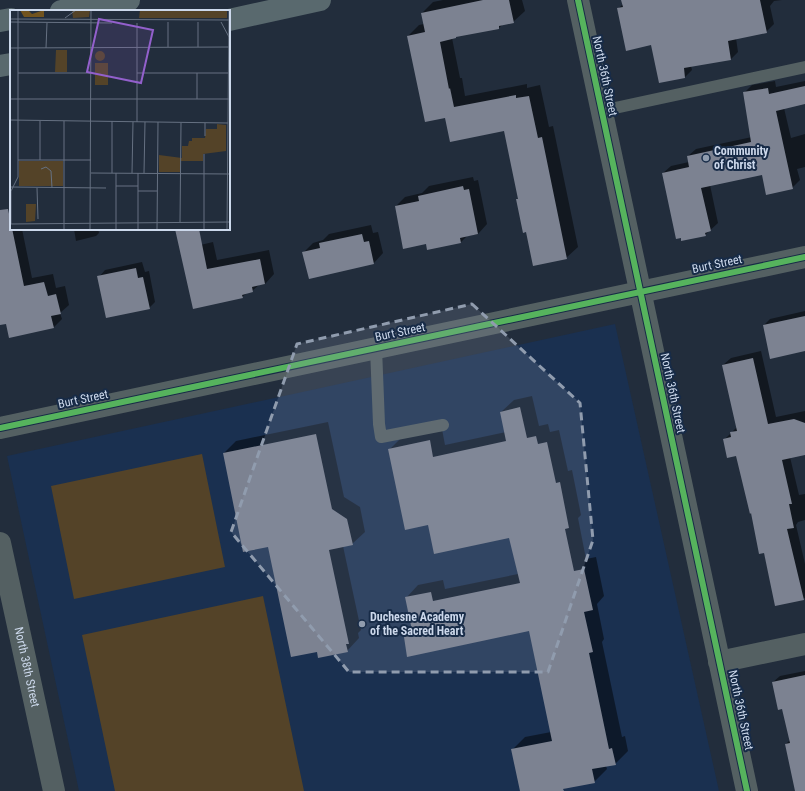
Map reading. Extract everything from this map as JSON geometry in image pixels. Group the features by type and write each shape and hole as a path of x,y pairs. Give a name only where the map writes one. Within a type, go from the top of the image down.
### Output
{"main road":[{"path":"67,10 129,0"},
{"path":"230,20 320,0"},
{"path":"0,21 10,19"},
{"path":"0,66 10,64"}],"street":[{"name":"North 36th Street","path":"578,0 747,791"},
{"name":"Burt Street","path":"0,428 805,257"},
{"name":"North 38th Street","path":"0,544 54,791"},
{"path":"719,662 805,644"}],"lane":[{"path":"601,111 805,68"},
{"path":"376,348 379,424 381,437 443,425"}],"highlighted area":[{"path":"472,304 580,403 593,540 548,672 349,672 231,532 297,344"}],"shaded area":[{"name":"Duchesne Academy of the Sacred Heart","path":"615,324 719,791 79,791 7,456"},
{"path":"202,454 225,567 74,599 51,486"},
{"path":"263,596 304,791 115,791 82,635"}],"building":[{"path":"483,0 509,0 514,23 499,26 499,29 456,37 440,42 454,107 516,95 516,98 529,96 538,138 542,137 567,259 533,266 526,232 523,233 516,199 518,199 504,131 450,142 445,118 425,122 407,36 425,32 421,13"},
{"path":"621,0 760,0 767,33 728,41 731,60 684,68 685,78 659,83 651,45 626,51 617,8 623,7"},
{"path":"805,86 805,104 776,111 793,189 766,195 762,175 701,188 711,231 705,233 706,236 681,241 681,238 676,239 662,173 689,167 687,156 751,142 743,92 768,88 769,94"},
{"path":"463,186 464,190 469,189 478,234 460,238 461,243 427,250 426,244 403,249 395,206 419,201 418,196"},
{"path":"8,209 10,230 12,230 24,286 44,282 48,296 56,294 61,314 51,316 54,328 9,338 6,324 0,325 0,210"},
{"path":"175,230 199,230 207,269 260,259 265,284 252,287 253,292 242,295 243,298 193,309"},
{"path":"362,234 364,242 369,241 374,264 309,279 302,252 320,248 319,243"},
{"path":"136,268 138,278 143,277 150,309 106,318 97,276"},
{"path":"805,316 805,351 770,359 763,325"},
{"path":"753,358 768,424 794,419 805,423 805,455 782,460 792,504 789,504 794,528 787,529 804,600 775,606 764,553 759,554 751,513 750,514 736,456 727,458 723,439 731,437 730,432 737,431 722,365"},
{"path":"520,407 527,438 536,436 538,444 547,442 556,483 560,482 569,528 565,529 574,571 584,569 593,610 584,612 593,652 589,653 609,749 612,748 616,765 592,769 595,783 563,789 564,791 520,791 511,749 552,741 529,631 407,657 404,637 413,635 405,597 431,592 433,601 520,583 509,538 434,554 428,525 405,530 388,449 430,440 433,457 506,441 500,412"},
{"path":"316,434 332,509 347,519 353,545 329,550 349,644 346,644 348,652 318,658 317,652 291,657 268,547 243,552 223,453"},
{"path":"805,675 805,791 795,791 785,744 790,743 782,709 778,710 772,682"}],"cycle path":[{"path":"578,0 747,791"},
{"path":"0,428 805,257"}],"place":[{"name":"Community of Christ","path":"706,158"},
{"name":"Duchesne Academy of the Sacred Heart","path":"362,624"}]}
